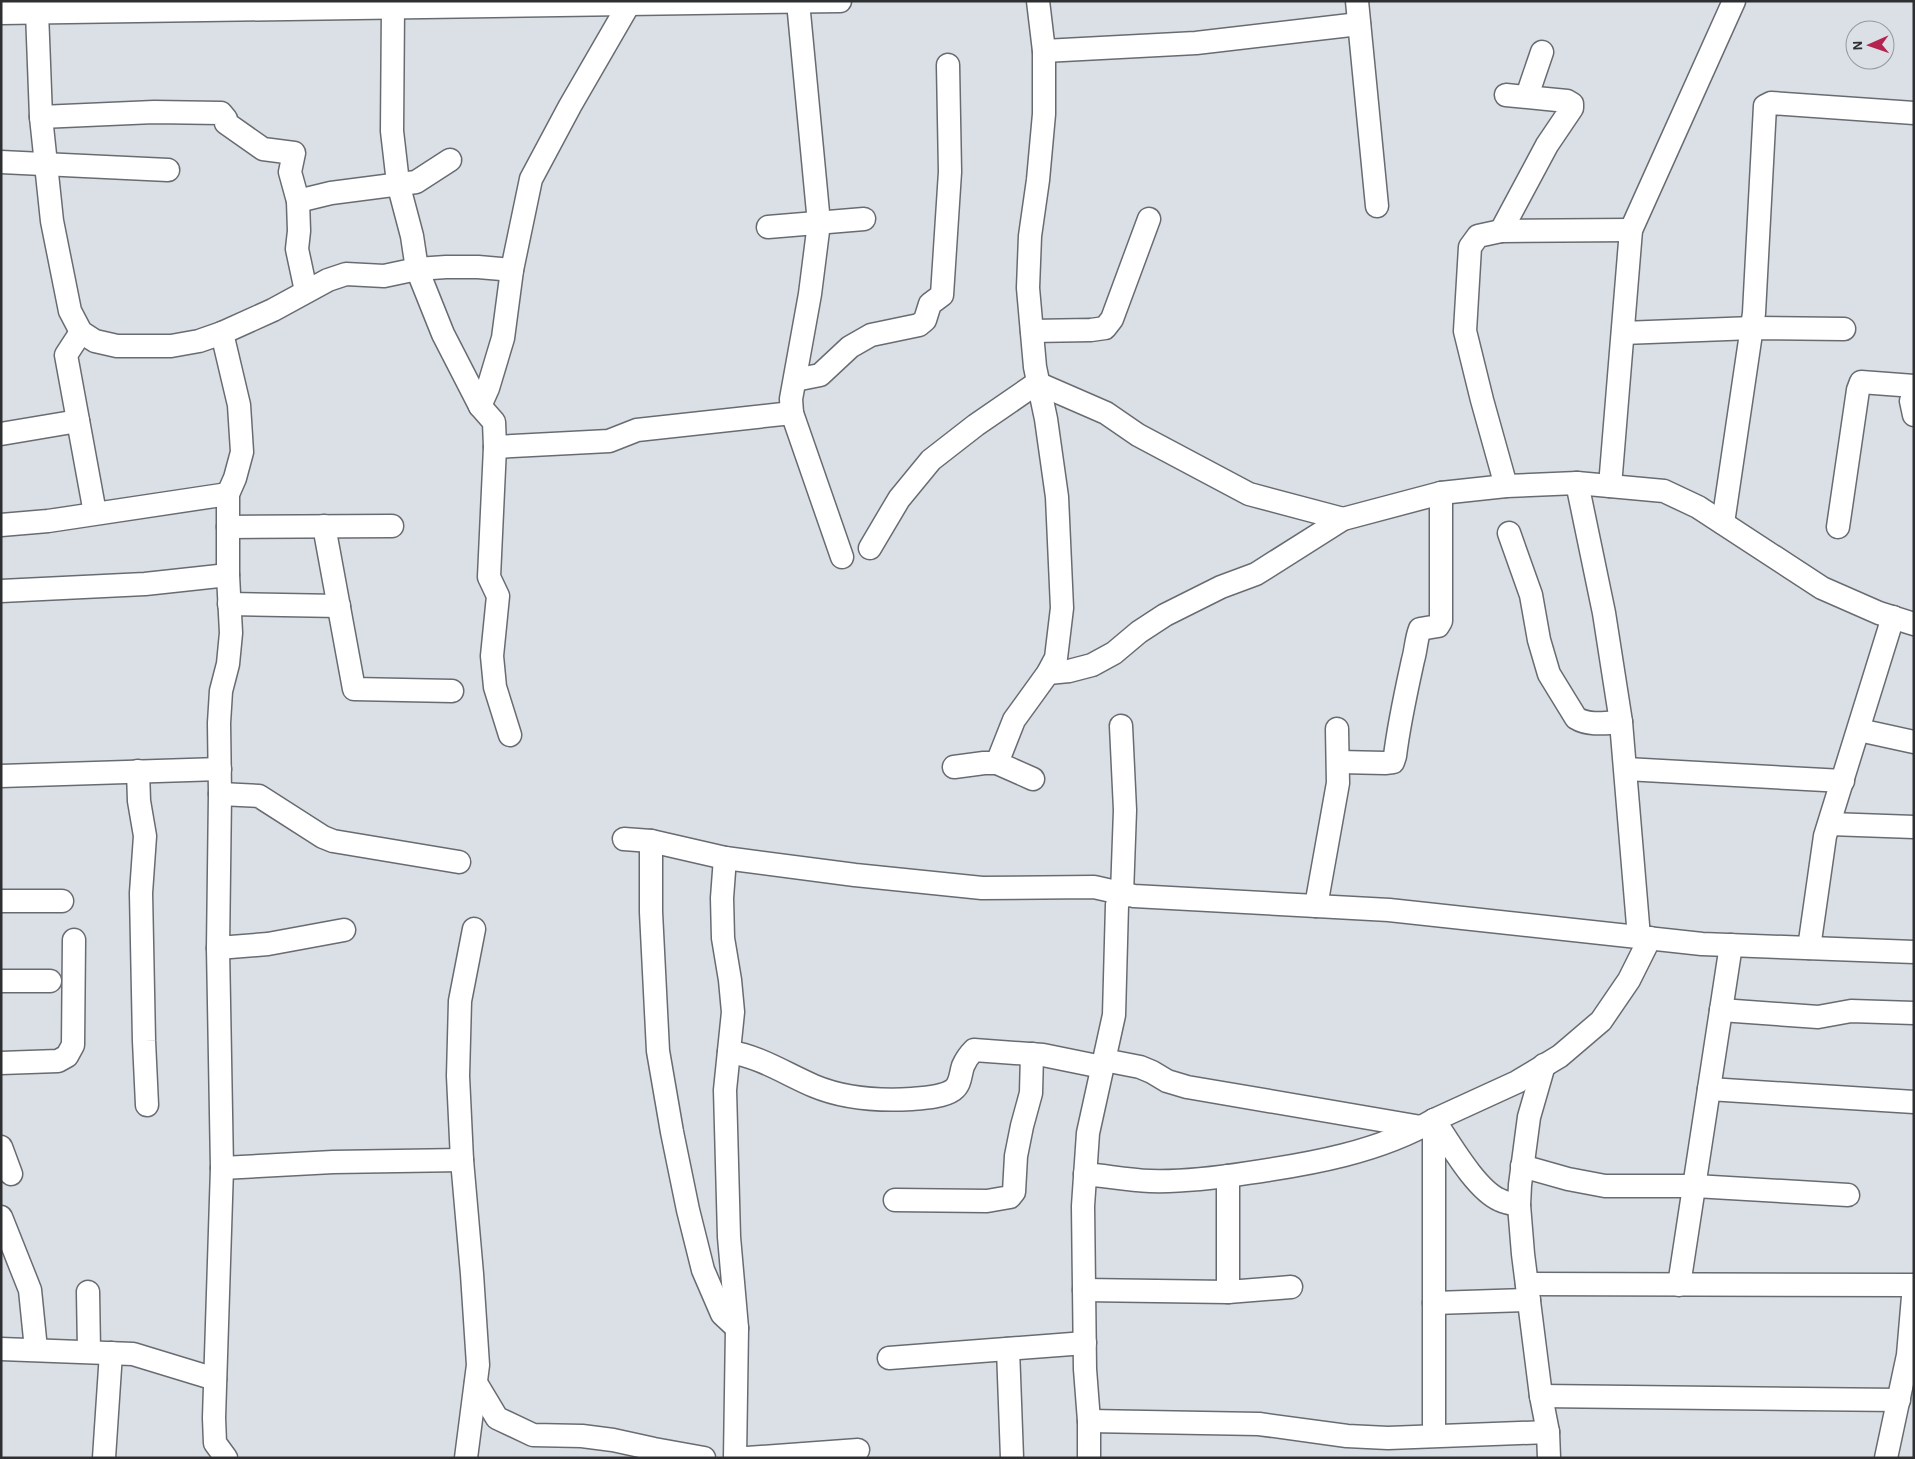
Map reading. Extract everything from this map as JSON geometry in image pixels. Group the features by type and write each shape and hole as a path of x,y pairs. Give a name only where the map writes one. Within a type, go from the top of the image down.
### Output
{"street":[{"path":"1,13 840,1"},
{"path":"997,763 1014,720 1048,673 1056,658 1062,608 1057,497 1046,420 1037,383 1028,288 1030,236 1038,180 1044,114 1044,51 1038,1"},
{"path":"1357,1 1377,206"},
{"path":"1610,486 1631,230 1734,1"},
{"path":"798,2 819,223 810,294 791,399 792,413 842,557"},
{"path":"480,406 488,388 503,338 512,270 531,179 570,106 629,4"},
{"path":"393,7 392,131 398,184 412,236 417,269 444,334 480,406 494,422 495,447 490,577 498,596 492,656 495,686 510,735"},
{"path":"37,12 41,117 52,221 70,311 81,332 95,341 117,346 171,346 199,341 222,333 273,310 328,280 346,274 384,276 417,269 446,267 512,270"},
{"path":"1044,51 1196,43 1359,24"},
{"path":"1501,231 1546,145 1572,108 1572,104 1567,101 1517,95 1542,52"},
{"path":"795,380 820,375 850,346 870,335 919,325 924,320 930,304 942,295 950,172 948,65"},
{"path":"1723,523 1753,328 1765,106 1770,103 1914,113"},
{"path":"41,117 154,112 221,113 226,118 226,123 263,149 294,153 290,172 298,201 300,231 297,249 306,291"},
{"path":"298,201 331,193 416,182 450,160"},
{"path":"1,162 168,170"},
{"path":"768,227 864,219"},
{"path":"1032,331 1104,328 1112,319 1149,219"},
{"path":"1506,486 1465,331 1470,247 1478,236 1501,231 1631,230"},
{"path":"1623,333 1753,328 1844,329"},
{"path":"81,332 66,355 95,513"},
{"path":"222,333 239,405 242,452 235,478 228,494 228,575 231,633 228,664 221,691 219,723 218,948 222,1168 214,1418 215,1443 226,1458"},
{"path":"1838,527 1858,390 1862,382 1914,386"},
{"path":"1037,383 1106,413 1138,435 1249,494 1343,519"},
{"path":"870,548 900,499 931,460 976,425 1037,383"},
{"path":"1914,395 1911,401 1914,415"},
{"path":"495,447 609,441 637,430 792,413"},
{"path":"1,434 78,422"},
{"path":"1085,1174 1150,1181 1206,1179 1340,1156 1371,1147 1516,1082 1560,1056 1601,1021 1629,980 1645,938 1621,722 1604,613 1577,483"},
{"path":"1048,673 1069,671 1092,665 1114,653 1139,632 1165,615 1221,587 1256,574 1343,519 1441,493 1506,486 1577,483 1664,491 1698,507 1822,588 1879,613 1904,621 1859,730 1825,836 1808,948"},
{"path":"1339,762 1385,763 1392,762 1395,756 1400,717 1417,635 1420,629 1438,626 1441,621 1441,493"},
{"path":"1,525 228,494"},
{"path":"324,526 354,689 452,691"},
{"path":"228,527 392,526"},
{"path":"1509,533 1531,594 1539,640 1549,674 1576,718 1593,724 1621,722"},
{"path":"1,591 145,584 228,575"},
{"path":"229,604 339,606"},
{"path":"1089,1458 1083,1206 1088,1133 1114,1015 1117,905 1122,894 1125,810 1121,726"},
{"path":"1316,906 1338,783 1338,729"},
{"path":"1859,730 1914,742"},
{"path":"954,767 997,763 1033,779"},
{"path":"1,776 220,769"},
{"path":"1626,769 1843,781"},
{"path":"138,771 139,801 145,836 142,893 147,1105"},
{"path":"220,794 258,796 323,837 333,841 459,862"},
{"path":"1830,824 1914,827"},
{"path":"624,839 651,841 725,858 982,888 1094,887 1122,894 1389,910 1645,938 1731,945 1914,952"},
{"path":"651,841 651,912 658,1051 672,1132 703,1270 722,1314 737,1328"},
{"path":"725,858 722,898 723,938 733,1012 726,1090 729,1237 737,1328 735,1458"},
{"path":"1,901 62,902"},
{"path":"466,1458 478,1356 462,1160 458,1076 460,1001 474,928"},
{"path":"218,948 268,944 344,930"},
{"path":"1,1063 58,1061 67,1056 73,1045 74,940"},
{"path":"1679,1285 1731,945"},
{"path":"1,981 50,981"},
{"path":"1721,1010 1818,1017 1851,1011 1914,1013"},
{"path":"729,1052 745,1054 834,1093 887,1101 948,1093 956,1088 961,1080 962,1068 974,1050 1032,1054 1140,1067 1167,1081 1187,1088 1428,1123 1484,1189 1499,1200 1519,1205"},
{"path":"895,1200 987,1200 1010,1197 1014,1192 1016,1156 1031,1093 1032,1054"},
{"path":"1544,1065 1529,1118 1519,1205 1523,1254 1541,1396 1548,1432 1549,1458"},
{"path":"1709,1089 1914,1102"},
{"path":"1428,1123 1434,1303 1434,1435"},
{"path":"1,1147 11,1174"},
{"path":"222,1168 334,1162 462,1160"},
{"path":"1522,1166 1568,1179 1605,1186 1695,1186 1848,1195"},
{"path":"1228,1176 1228,1292"},
{"path":"1,1216 30,1290 36,1349"},
{"path":"1434,1303 1528,1292 1679,1285 1914,1285 1911,1355 1886,1458"},
{"path":"1084,1290 1228,1292 1291,1287"},
{"path":"88,1292 100,1352 104,1458"},
{"path":"889,1358 1085,1343"},
{"path":"1,1349 133,1354 215,1378"},
{"path":"1008,1349 1012,1458"},
{"path":"476,1383 497,1418 533,1435 582,1436 613,1440 704,1458"},
{"path":"1541,1396 1899,1400"},
{"path":"1089,1421 1259,1424 1347,1436 1388,1438 1548,1432"},
{"path":"748,1458 858,1450"}]}
